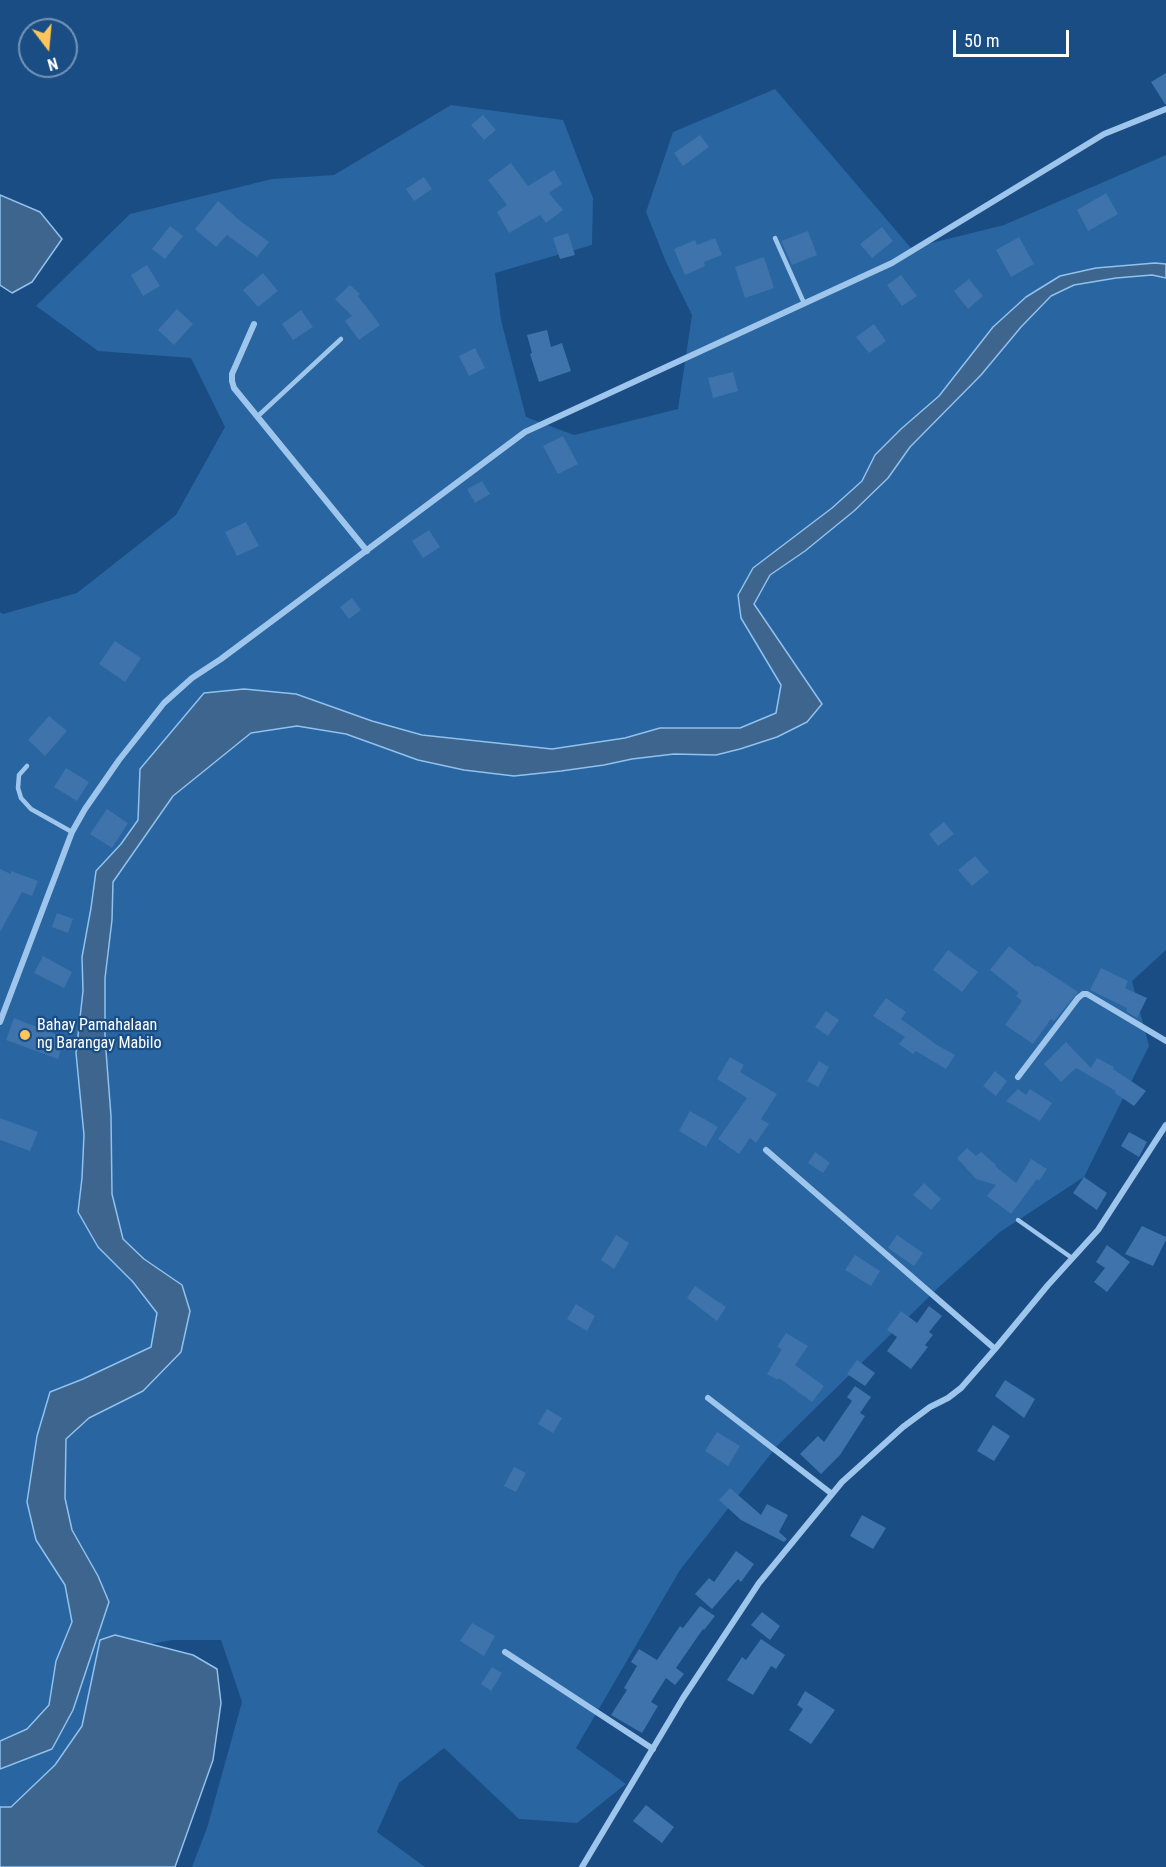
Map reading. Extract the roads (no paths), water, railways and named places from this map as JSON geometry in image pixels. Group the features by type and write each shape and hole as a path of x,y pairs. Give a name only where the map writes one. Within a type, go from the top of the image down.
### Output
{"street":[{"path":"0,1022 72,831 119,760 164,703 192,678 221,659 525,432 892,263 1104,135 1166,109"},
{"path":"254,324 232,374 234,388 367,551"},
{"path":"1018,1077 1083,994 1166,1041"},
{"path":"582,1867 683,1698 759,1583 842,1482 903,1427 961,1388 1098,1230 1166,1125"},
{"path":"766,1150 995,1349"},
{"path":"708,1398 832,1494"},
{"path":"505,1652 653,1749"}],"lane":[{"path":"775,238 804,303"},
{"path":"258,416 341,339"},
{"path":"27,766 19,774 18,788 21,798 31,809 72,831"},
{"path":"1018,1220 1072,1258"}],"place":[{"name":"Bahay Pamahalaan ng Barangay Mabilo","path":"25,1035"}]}
